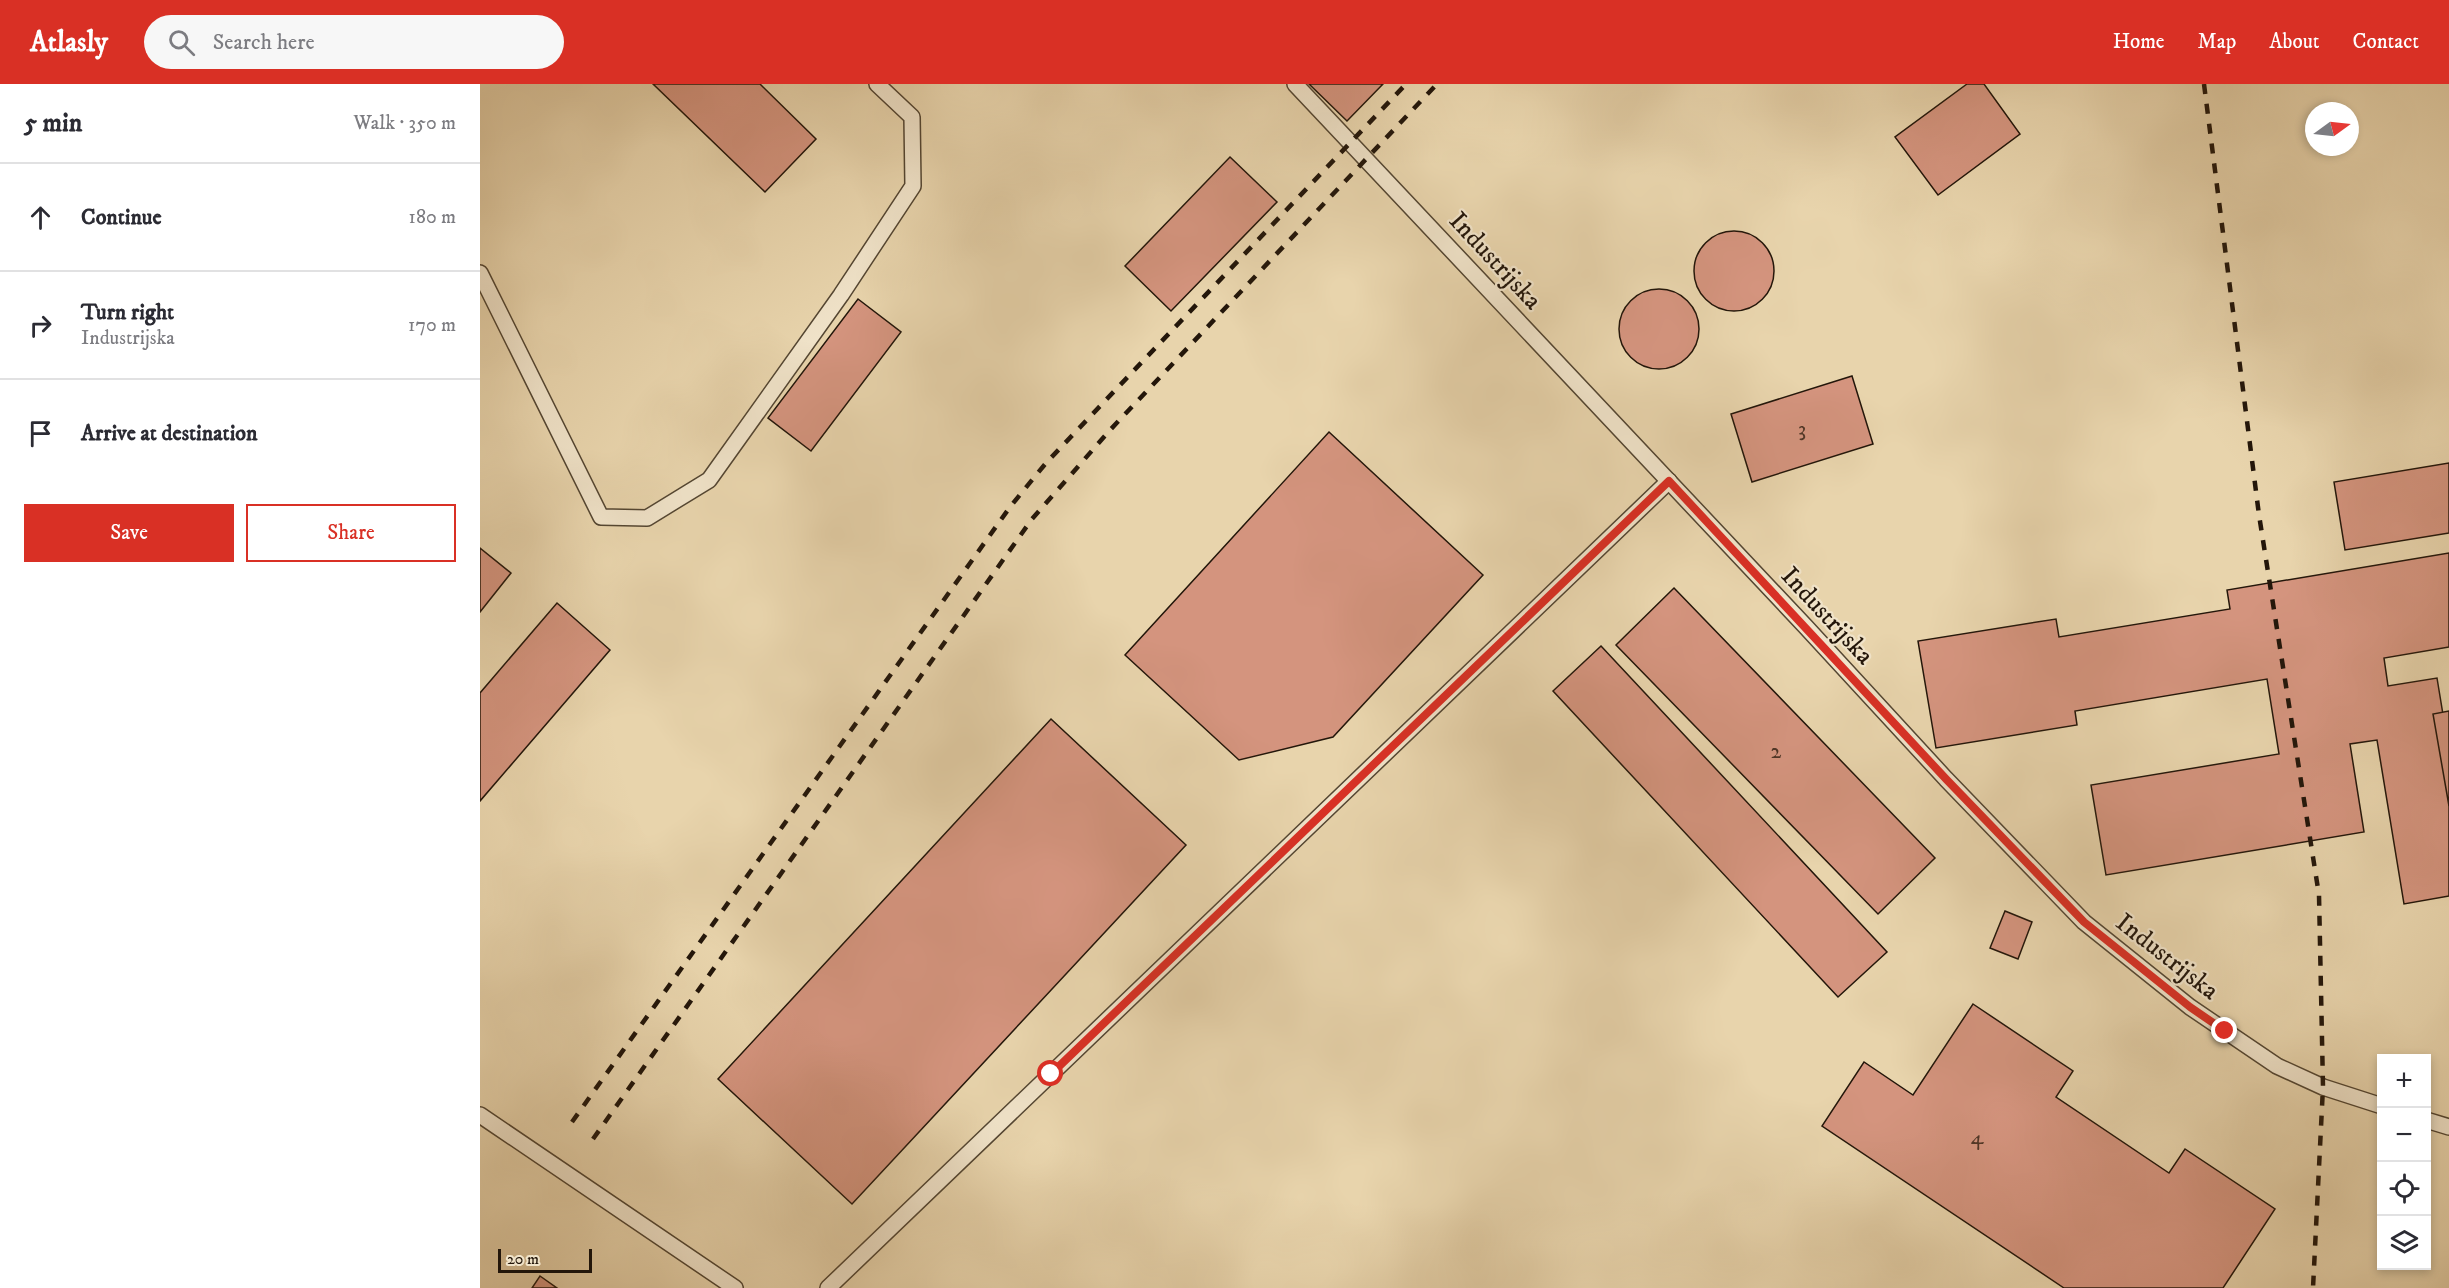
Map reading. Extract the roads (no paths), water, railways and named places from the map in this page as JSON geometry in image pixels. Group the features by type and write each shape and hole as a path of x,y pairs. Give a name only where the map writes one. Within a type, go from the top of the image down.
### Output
{"lane":[{"path":"480,273 601,517 647,518 709,480 841,295 914,186 912,117 877,84"},
{"name":"Industrijska","path":"1295,84 1946,779 2084,922 2190,1007 2277,1066 2323,1087 2377,1104"},
{"path":"828,1288 1669,481"},
{"path":"480,1115 735,1288"},
{"path":"2431,1121 2449,1127"}],"railway":[{"path":"572,1122 1010,507 1046,463 1406,84"},
{"path":"593,1139 1032,519 1111,429 1437,84"},
{"path":"2204,84 2259,515 2319,895 2323,1087 2313,1288"}]}
